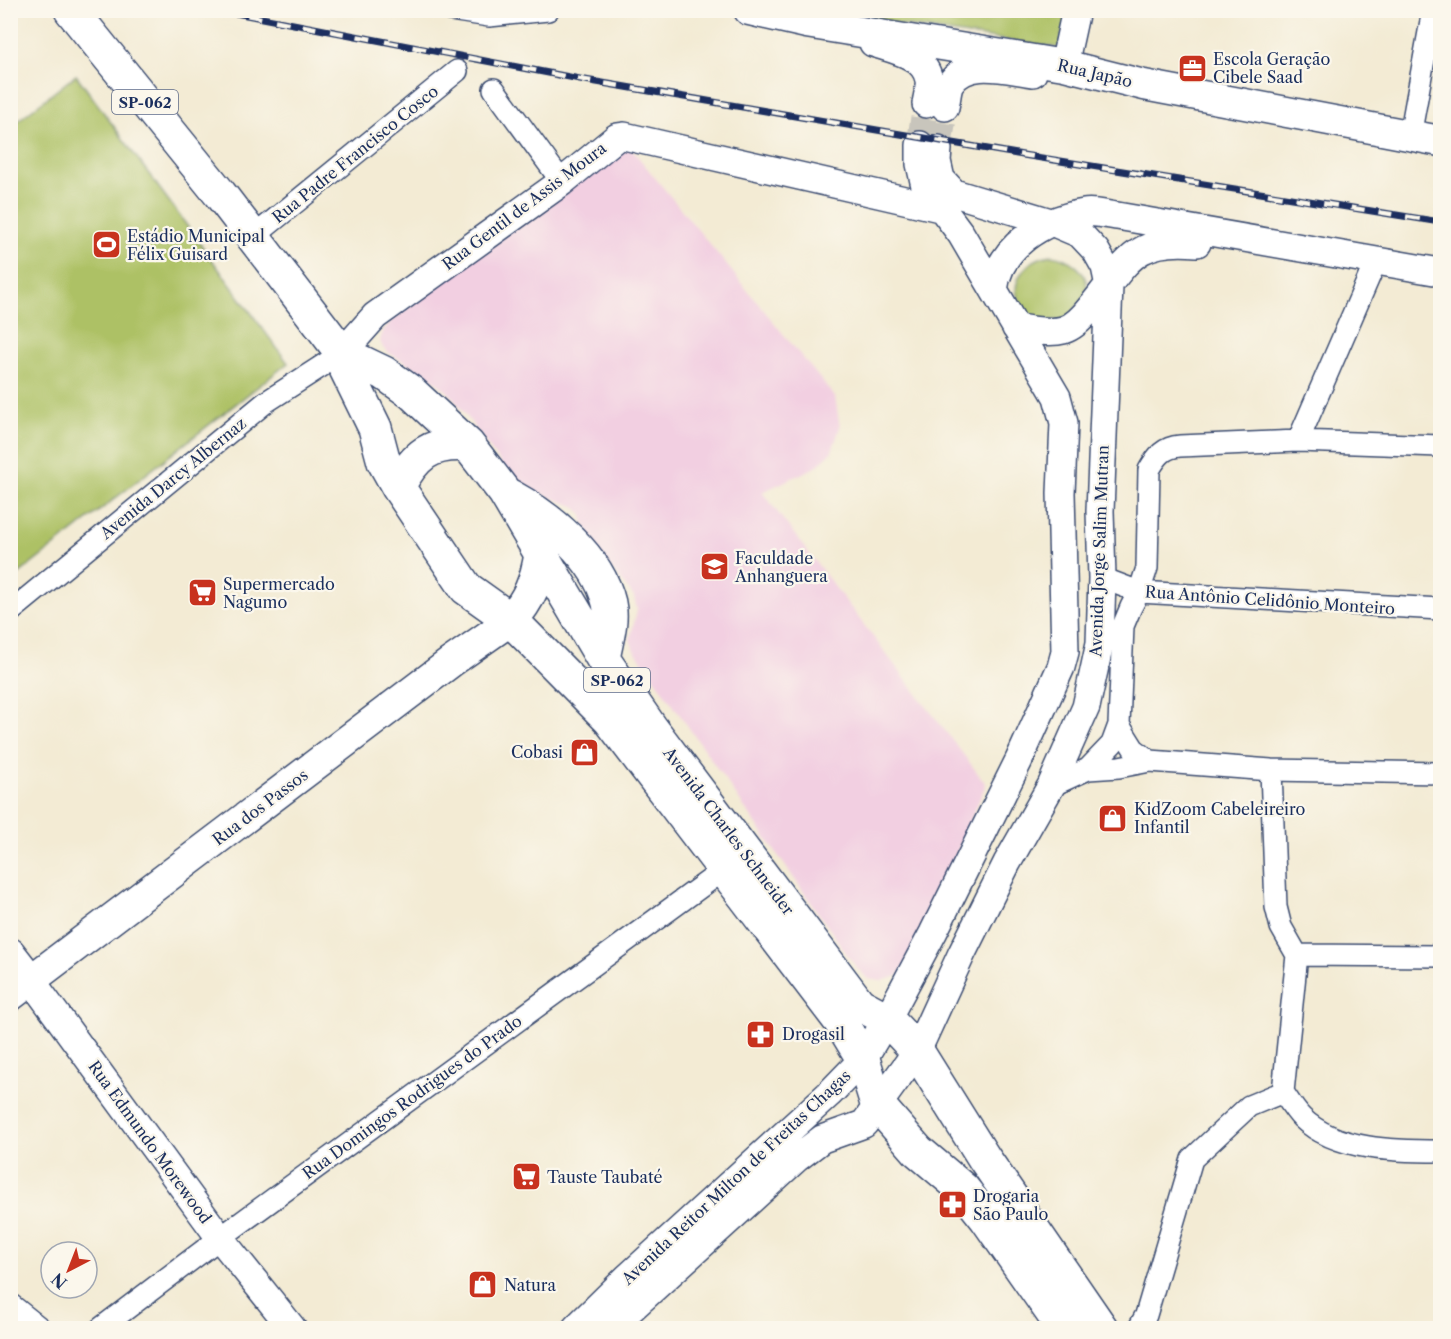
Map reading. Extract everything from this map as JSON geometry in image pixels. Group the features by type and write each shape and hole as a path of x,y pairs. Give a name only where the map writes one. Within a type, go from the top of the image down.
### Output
{"main road":[{"name":"Avenida Charles Schneider","path":"71,10 219,194 342,353 346,369 375,428 384,462 398,488 466,588 511,620 610,720 835,1013 863,1059 871,1114 963,1189 986,1218 1062,1329"},
{"name":"Rua Japão","path":"749,10 806,23 1064,66 1144,85 1440,141"},
{"name":"Avenida Charles Schneider","path":"342,353 384,373 412,393 468,445 505,493 603,658 651,728 859,1004 887,1019 917,1051 984,1158 1101,1329"},
{"path":"398,488 417,458 434,447 451,444 468,445"},
{"name":"SP-062","path":"505,493 534,509 562,532 585,558 601,582 609,605 609,627 603,658"},
{"path":"511,620 524,606 533,590 541,554"},
{"name":"Rua dos Passos","path":"21,988 451,662 511,620"},
{"name":"Rua Edmundo Morewood","path":"10,952 21,988"},
{"path":"918,1151 942,1136 955,1121 957,1114"}],"street":[{"path":"450,10 489,16 548,10"},
{"path":"1064,66 1076,10"},
{"path":"1410,136 1433,10"},
{"path":"806,23 904,52 922,64 936,105 961,72 977,67 1144,85"},
{"name":"Rua Padre Francisco Cosco","path":"252,238 457,71"},
{"path":"494,89 562,182"},
{"name":"Rua Gentil de Assis Moura","path":"342,353 375,316 562,182 609,142 624,136 944,209"},
{"name":"Avenida Jorge Salim Mutran","path":"871,1114 917,1051 1007,863 1051,786 1086,707 1100,643 1102,578 1100,511 1109,286 1105,267 1096,251 1080,234 1053,223 954,193 941,179 929,147 920,164 925,186 944,209 1057,397 1064,423 1061,493 1065,651 1061,667 1019,760 933,933 887,1019"},
{"path":"994,290 996,275 1002,263 1011,251 1034,230 1086,212 1374,266 1440,285"},
{"path":"1016,328 1062,330 1083,317 1124,264 1153,244 1174,241 1440,272"},
{"path":"1298,441 1374,266"},
{"name":"Avenida Darcy Albernaz","path":"10,612 266,402 342,353"},
{"path":"1088,769 1112,744 1119,725 1124,626 1147,568 1149,470 1156,459 1170,447 1298,441 1440,446"},
{"name":"Rua Antônio Celidônio Monteiro","path":"1102,578 1139,592 1440,609"},
{"path":"1119,725 1134,749 1150,761"},
{"path":"1019,760 1034,781 1051,786 1088,769 1119,767 1150,761 1270,770 1440,773"},
{"path":"1270,770 1276,907 1281,927 1297,955 1283,1092 1302,1118 1320,1132 1350,1143 1391,1151 1440,1151"},
{"path":"982,833 995,835 1004,841 1007,863"},
{"name":"Rua Domingos Rodrigues do Prado","path":"101,1329 220,1238 725,869"},
{"path":"1297,955 1440,957"},
{"name":"Rua Edmundo Morewood","path":"21,988 292,1329"},
{"name":"Avenida Reitor Milton de Freitas Chagas","path":"576,1329 638,1268 829,1094 863,1059 887,1019"},
{"path":"1139,1329 1146,1315 1192,1159 1249,1106 1283,1092"},
{"name":"Avenida Reitor Milton de Freitas Chagas","path":"610,1329 796,1158 822,1139 871,1114"},
{"path":"10,1304 40,1329"}],"shaded area":[{"name":"Faculdade Anhanguera","path":"625,141 835,397 840,427 832,451 816,467 762,492 986,784 913,956 898,976 881,981 868,979 856,967 633,648 630,639 637,610 634,597 617,575 599,559 590,544 581,513 574,506 524,488 513,480 451,395 433,379 389,353 380,341 383,331 392,320"}],"green space":[{"path":"803,11 1067,11 1059,48"},
{"name":"Estádio Municipal Félix Guisard","path":"76,75 288,363 11,580 11,126"},
{"path":"1051,255 1076,266 1087,284 1085,295 1067,320 1034,319 1025,311 1017,296 1016,288 1022,272 1034,261"}],"tunnel":[{"path":"920,145 926,104"},
{"path":"938,149 945,107"}],"railway":[{"path":"220,10 585,80 1023,155 1440,222"}],"place":[{"name":"Escola Geração Cibele Saad","path":"1192,68"},
{"name":"Estádio Municipal Félix Guisard","path":"106,245"},
{"name":"Faculdade Anhanguera","path":"714,567"},
{"name":"Supermercado Nagumo","path":"202,593"},
{"name":"Cobasi","path":"584,752"},
{"name":"KidZoom Cabeleireiro Infantil","path":"1113,818"},
{"name":"Drogasil","path":"761,1034"},
{"name":"Tauste Taubaté","path":"526,1177"},
{"name":"Drogaria São Paulo","path":"952,1205"},
{"name":"Natura","path":"483,1285"}]}
